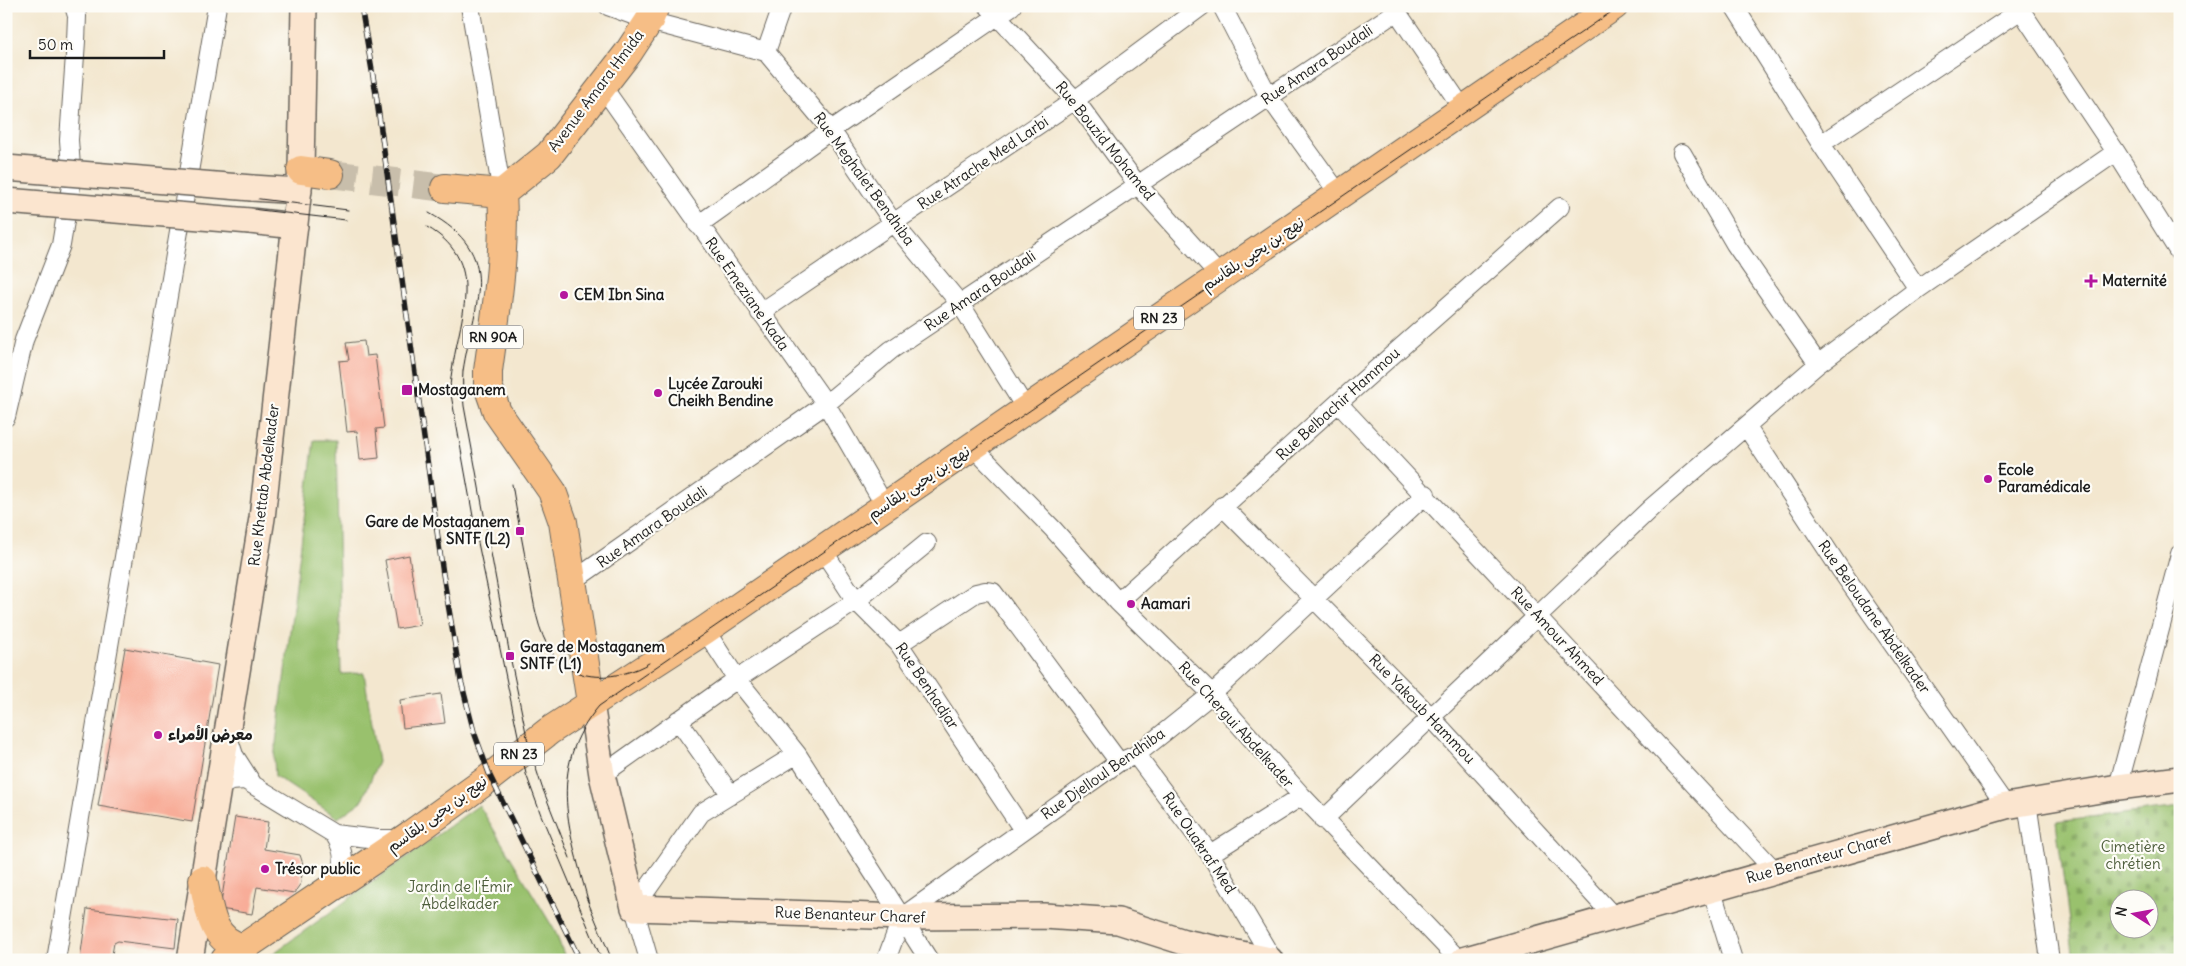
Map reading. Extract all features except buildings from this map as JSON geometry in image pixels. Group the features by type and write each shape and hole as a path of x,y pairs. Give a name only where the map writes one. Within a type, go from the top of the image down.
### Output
{"main road":[{"name":"Rue Khettab Abdelkader","path":"190,960 262,518 300,181 304,6"},
{"name":"نهج بن يحيى بلقاسم","path":"233,954 484,782 549,731 704,630 1614,6"},
{"name":"Avenue Amara Hmida","path":"502,193 549,155 602,86 652,13"},
{"path":"6,168 252,188 300,181 330,174"},
{"path":"445,188 502,193"},
{"name":"RN 90A","path":"502,193 504,224 502,270 488,371 488,386 497,412 552,491 563,522 591,703"},
{"path":"6,201 296,226"},
{"path":"591,703 602,775 634,908"},
{"name":"Rue Benanteur Charef","path":"1461,960 1615,918 1774,870 2017,804 2180,779"},
{"path":"203,880 212,922 233,954"},
{"name":"Rue Benanteur Charef","path":"634,908 902,917 1044,916 1118,921 1184,942 1260,959"}],"street":[{"path":"6,418 24,340 61,245 68,209 72,180 69,140 77,16 74,6"},
{"path":"56,960 217,18 217,6"},
{"path":"470,6 502,193"},
{"path":"608,6 652,13 766,52 782,6"},
{"path":"698,225 984,24 993,12 1012,6"},
{"name":"Rue Atrache Med Larbi","path":"760,313 1075,100 1202,6"},
{"path":"1222,6 1269,97 1339,194"},
{"path":"1734,6 1821,144 1918,288"},
{"path":"1821,144 2019,8 2116,152 2180,254"},
{"path":"1395,9 1463,109"},
{"name":"Rue Amara Boudali","path":"573,581 826,404 891,350 1269,97 1395,9"},
{"name":"Rue Bouzid Mohamed","path":"993,12 1075,100 1137,184 1220,276"},
{"name":"Rue Meghalet Bendhiba","path":"766,52 831,130 894,224 960,305 1026,409"},
{"name":"Rue Emeziane Kada","path":"602,86 698,225 826,404 885,506"},
{"path":"1323,820 1430,716 1652,507 1818,364 1918,288 2116,152"},
{"path":"1682,153 1735,244 1818,364"},
{"name":"Rue Belbachir Hammou","path":"1118,602 1222,506 1560,207"},
{"name":"Rue Amour Ahmed","path":"1338,403 1426,494 1774,870"},
{"name":"Rue Beloudane Abdelkader","path":"1746,426 1840,569 2017,804 2050,960"},
{"name":"Rue Chergui Abdelkader","path":"972,446 1053,529 1118,602 1212,694 1323,820 1461,960"},
{"name":"Rue Djelloul Bendhiba","path":"902,917 1119,762 1136,755 1212,694 1313,597 1426,494"},
{"name":"Rue Yakoub Hammou","path":"1222,506 1430,716 1615,918"},
{"path":"602,775 737,679 856,601 927,543"},
{"name":"Rue Benhadjar","path":"822,549 856,601 899,644 1023,830"},
{"path":"2118,787 2180,554"},
{"path":"899,644 976,593 993,592 1119,762"},
{"path":"704,630 737,679 797,754 929,960"},
{"path":"678,720 731,795"},
{"path":"227,734 234,755 252,783"},
{"path":"649,960 634,908 701,814 797,754"},
{"name":"Rue Ouakraf Med","path":"1136,755 1210,854 1260,959"},
{"path":"218,787 238,780 252,783 334,834 340,842 344,858 342,874 337,884"},
{"path":"1210,854 1302,796"},
{"path":"334,834 377,839 403,839"},
{"path":"1711,888 1733,960"},
{"path":"886,960 902,917"}],"green space":[{"path":"314,440 336,440 341,674 364,673 378,762 362,801 338,818 275,776 274,759"},
{"name":"Jardin de l'Émir Abdelkader","path":"479,805 555,931 566,960 264,960"},
{"name":"Cimetière chrétien","path":"2180,807 2180,960 2074,960 2056,822"}],"tunnel":[{"path":"330,174 445,188"}],"tram line":[{"path":"589,904 570,827 567,778 572,754 582,730 599,706 1620,6"},
{"path":"6,180 252,198 348,210"},
{"path":"6,190 251,209 346,220"},
{"path":"429,213 453,229 468,246 476,264 479,283 477,303 463,371 464,406 510,656 529,747 542,787 570,858"},
{"path":"427,227 447,242 459,260 465,279 465,299 450,389 476,533 526,774 541,815 602,960"},
{"path":"512,484 537,616 543,636 552,653 561,663 585,675 612,676 638,669 649,663"},
{"path":"586,897 612,960"}],"railway":[{"path":"361,6 376,94 443,574 461,681 474,732 490,776 580,960"}],"place":[{"name":"Maternité","path":"2091,281"},
{"name":"CEM Ibn Sina","path":"564,295"},
{"name":"Mostaganem","path":"407,390"},
{"name":"Lycée Zarouki Cheikh Bendine","path":"658,393"},
{"name":"Ecole Paramédicale","path":"1988,479"},
{"name":"Gare de Mostaganem SNTF (L2)","path":"520,531"},
{"name":"Aamari","path":"1131,604"},
{"name":"Gare de Mostaganem SNTF (L1)","path":"510,656"},
{"name":"معرض الأمراء","path":"158,735"},
{"name":"Trésor public","path":"265,869"}]}
